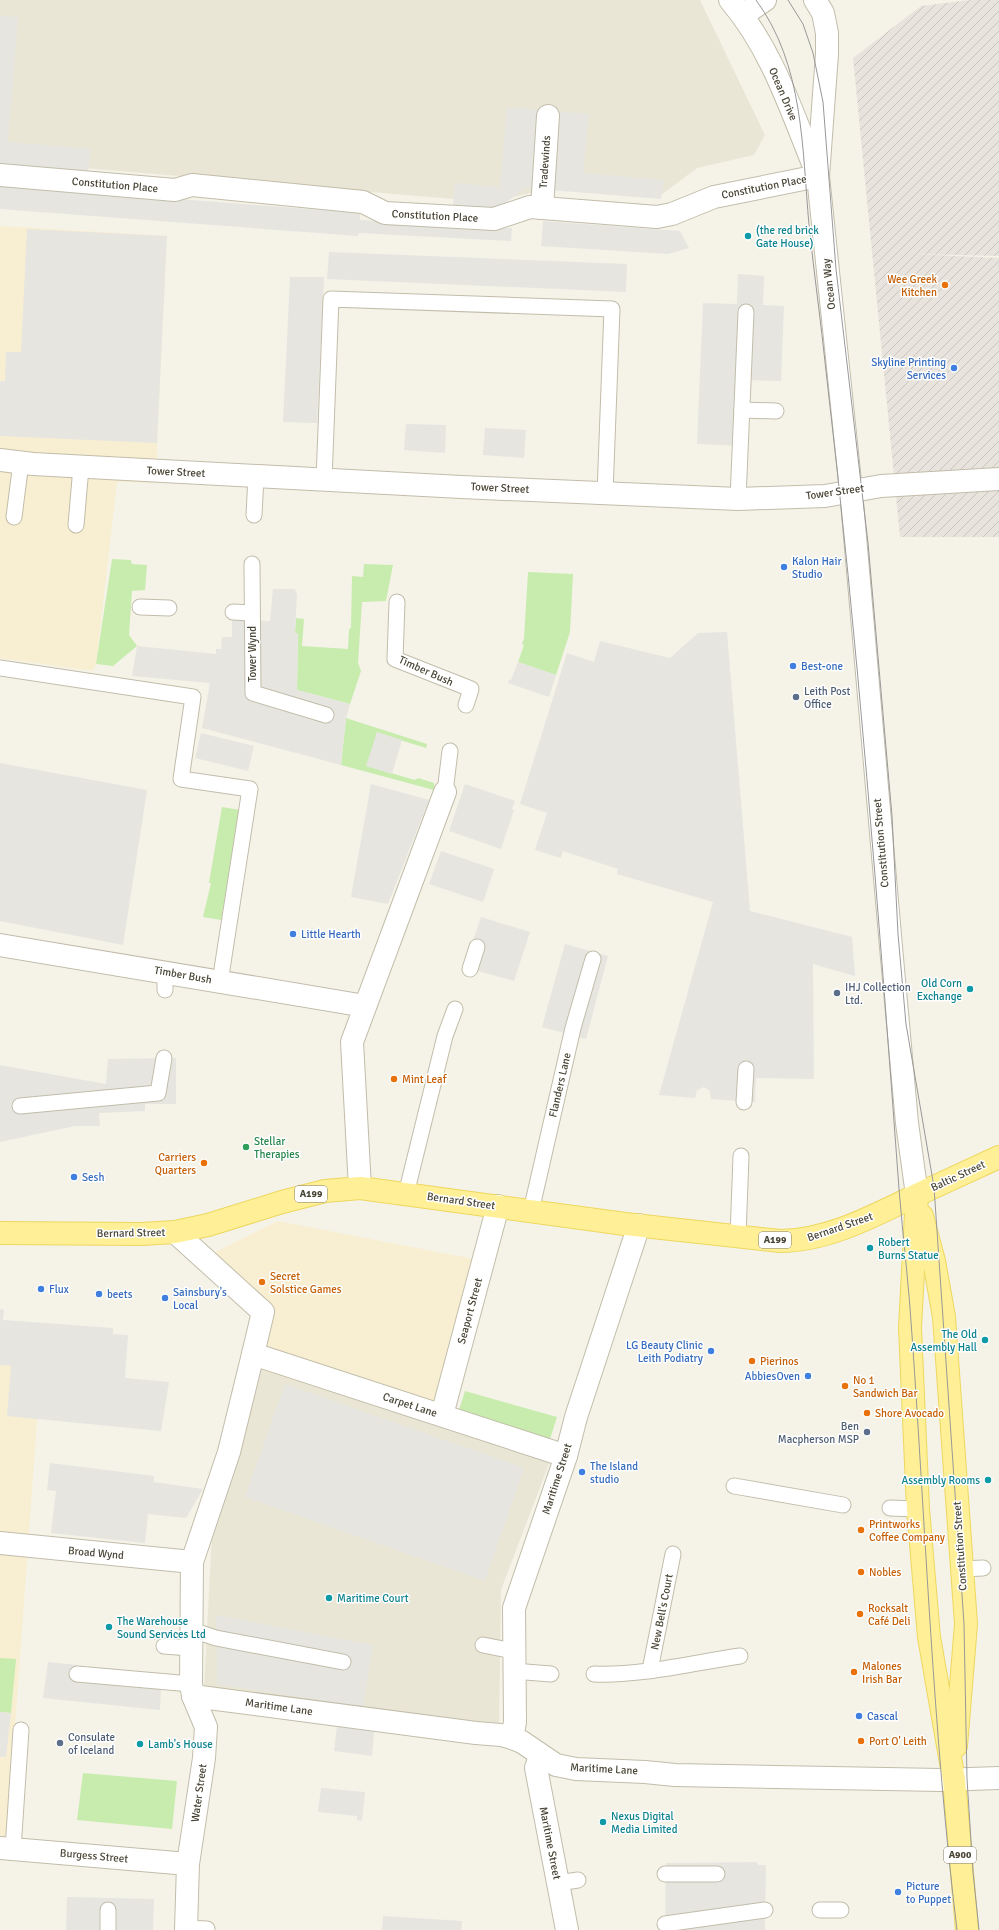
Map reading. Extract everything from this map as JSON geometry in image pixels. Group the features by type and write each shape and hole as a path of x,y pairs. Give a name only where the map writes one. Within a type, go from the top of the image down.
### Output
{"main road":[{"name":"Baltic Street","path":"916,1195 999,1157"},
{"name":"Bernard Street","path":"0,1233 141,1234 175,1232 208,1225 325,1190 360,1188 639,1225 780,1241 798,1241 820,1236 868,1218 916,1195"},
{"name":"Constitution Street","path":"916,1195 910,1328 918,1509 929,1637 954,1780 967,1930"},
{"name":"Constitution Street","path":"916,1195 934,1262 944,1317 973,1569 966,1624 954,1780"}],"street":[{"name":"Ocean Drive","path":"765,0 737,7 776,74 818,176"},
{"name":"Ocean Way","path":"815,0 823,13 827,34 827,54 818,176 852,491"},
{"name":"Tradewinds","path":"542,208 548,116"},
{"name":"Constitution Place","path":"0,174 175,190 192,185 363,202 385,213 494,219 530,207 657,217 672,214 714,197 818,176"},
{"name":"Tower Street","path":"10,461 324,480 738,499 825,496 880,486 999,479"},
{"name":"Constitution Street","path":"852,491 893,973 907,1123 916,1195"},
{"path":"360,1188 352,1042 445,792"},
{"name":"Timber Bush","path":"0,944 165,981 220,982 365,1006"},
{"name":"Seaport Street","path":"442,1416 498,1206"},
{"name":"Maritime Street","path":"512,1738 515,1722 513,1618 518,1594 566,1456 576,1417 639,1225"},
{"path":"175,1232 263,1312 253,1354 237,1397 229,1452 192,1562"},
{"name":"Carpet Lane","path":"253,1354 566,1456"},
{"name":"Broad Wynd","path":"0,1543 192,1562"},
{"name":"Water Street","path":"192,1562 192,1690 206,1727 204,1758 188,1864 193,1929"},
{"name":"Maritime Lane","path":"192,1690 512,1738 522,1742 556,1766 576,1769 675,1775 954,1780 999,1778"},
{"name":"Maritime Street","path":"540,1756 536,1768 568,1881 567,1930"},
{"name":"Burgess Street","path":"7,1849 188,1864"}],"lane":[{"path":"324,480 331,299 612,309 605,493"},
{"path":"738,499 746,312"},
{"path":"742,410 776,411"},
{"path":"10,461 14,517"},
{"path":"76,526 81,466"},
{"path":"254,515 256,476"},
{"name":"Tower Wynd","path":"252,564 253,693 326,715"},
{"name":"Timber Bush","path":"396,602 395,659 471,689 466,706"},
{"path":"140,607 169,608"},
{"path":"233,612 252,613"},
{"path":"0,668 193,697 181,779 250,789 220,982"},
{"path":"445,792 450,751"},
{"path":"470,969 478,947"},
{"name":"Flanders Lane","path":"531,1211 574,1028 593,959"},
{"path":"406,1194 441,1051 455,1009"},
{"path":"20,1106 158,1093 164,1058"},
{"path":"744,1102 746,1069"},
{"path":"738,1236 741,1156"},
{"path":"734,1486 843,1505"},
{"path":"890,1508 918,1509"},
{"name":"New Bell's Court","path":"650,1670 673,1554"},
{"path":"164,1646 191,1639 216,1638 343,1662"},
{"path":"483,1645 513,1661 551,1674"},
{"path":"594,1674 608,1675 650,1670 740,1656"},
{"path":"77,1674 192,1690"},
{"path":"7,1849 21,1730"},
{"path":"666,1874 717,1874"},
{"path":"108,1910 108,1930"},
{"path":"665,1924 765,1910"},
{"path":"820,1910 841,1910"}],"shaded area":[{"path":"0,0 700,0 765,135 754,155 697,168 660,196 549,189 489,202 0,161"},
{"path":"970,0 999,0 999,256 915,254 999,258 999,537 900,537 853,58 921,6"},
{"path":"0,16 18,17 8,142 90,149 87,192 360,213 360,220 512,228 511,241 359,233 358,236 0,209"},
{"path":"507,107 589,114 583,173 664,180 661,199 525,188 499,208 453,205 455,183 500,187"},
{"path":"543,221 680,231 689,248 668,254 541,246"},
{"path":"0,226 167,236 157,443 158,483 117,482 96,664 93,671 0,658"},
{"path":"27,229 167,236 157,443 0,436 0,381 5,381 6,352 21,352"},
{"path":"329,252 627,264 626,292 327,279"},
{"path":"738,274 764,276 763,305 784,306 781,381 748,380 745,446 697,444 703,303 737,304"},
{"path":"290,277 324,277 317,423 283,422"},
{"path":"406,424 446,425 445,453 404,450"},
{"path":"485,428 526,430 524,458 483,455"},
{"path":"273,589 295,589 297,595 295,633 298,633 297,690 350,704 346,718 341,765 202,728 210,683 132,676 137,646 216,654 216,649 221,649 222,637 232,637 232,620 270,621"},
{"path":"727,632 750,911 852,937 855,976 813,964 814,1079 756,1078 755,1102 711,1099 710,1091 704,1087 697,1090 695,1098 659,1095 713,902 617,874 618,869 563,851 561,858 535,850 547,813 520,804 567,653 594,662 600,641 670,658 698,633"},
{"path":"518,662 556,675 549,697 508,683 509,680 511,680"},
{"path":"377,732 402,740 392,774 366,766"},
{"path":"201,733 254,746 248,771 195,758"},
{"path":"0,763 147,790 123,945 0,921"},
{"path":"371,784 429,800 388,904 351,897"},
{"path":"465,784 515,801 512,809 514,810 501,849 449,831"},
{"path":"441,851 494,869 483,902 429,884"},
{"path":"481,917 530,932 514,981 464,967"},
{"path":"565,944 608,956 586,1039 542,1027"},
{"path":"176,1058 176,1104 145,1104 145,1111 99,1113 100,1126 75,1126 0,1142 0,1065 106,1084 108,1059"},
{"path":"278,1221 474,1259 429,1423 259,1369 273,1307 213,1253"},
{"path":"0,1309 4,1310 3,1320 113,1328 113,1334 128,1335 125,1378 169,1382 161,1431 7,1416 11,1366 0,1365"},
{"path":"0,1348 42,1350 7,1840 0,1839"},
{"path":"259,1369 550,1461 501,1590 499,1730 204,1689 212,1533"},
{"path":"285,1384 524,1468 485,1581 245,1497"},
{"path":"50,1463 154,1476 154,1482 203,1489 186,1518 148,1514 145,1543 51,1533 56,1491 47,1490"},
{"path":"216,1615 373,1645 363,1707 217,1684"},
{"path":"48,1662 77,1665 75,1681 161,1689 160,1710 43,1698"},
{"path":"0,1712 11,1713 6,1757 0,1757"},
{"path":"337,1726 374,1732 372,1756 334,1751"},
{"path":"321,1788 365,1792 362,1821 357,1820 357,1816 318,1812"},
{"path":"757,1862 758,1865 766,1865 765,1930 665,1930 666,1863"},
{"path":"67,1897 154,1899 153,1930 66,1930"},
{"path":"383,1916 462,1921 461,1930 382,1930"}],"green space":[{"path":"112,559 131,560 132,564 147,565 145,590 132,591 129,635 137,646 113,666 96,664"},
{"path":"364,564 393,565 386,601 362,602 358,663 361,671 350,704 297,690 298,633 295,633 296,618 304,619 302,646 348,649 349,629 351,628 352,576 363,577"},
{"path":"528,572 573,574 570,632 556,675 518,662 524,645 522,644 524,639"},
{"path":"346,718 427,744 426,748 377,733 367,766 415,780 418,778 434,783 434,790 341,765"},
{"path":"222,807 240,810 221,920 203,917 211,883 209,883"},
{"path":"465,1391 557,1417 550,1439 459,1410"},
{"path":"0,1658 16,1659 11,1713 0,1712"},
{"path":"83,1773 177,1781 172,1829 77,1820"}],"tram line":[{"path":"756,0 772,25 784,52 792,79 798,108 802,137 809,225 838,473 876,882 899,1189 911,1317 936,1708 957,1930"},
{"path":"788,0 803,24 813,53 823,102 836,269 868,543 892,816 898,934 906,1024 934,1187 964,1624 967,1779 973,1872 979,1930"}],"place":[{"name":"(the red brick Gate House)","path":"748,236"},
{"name":"Wee Greek Kitchen","path":"945,285"},
{"name":"Skyline Printing Services","path":"954,368"},
{"name":"Kalon Hair Studio","path":"784,567"},
{"name":"Best-one","path":"793,666"},
{"name":"Leith Post Office","path":"796,697"},
{"name":"Little Hearth","path":"293,934"},
{"name":"Old Corn Exchange","path":"970,989"},
{"name":"IHJ Collection Ltd.","path":"837,993"},
{"name":"Mint Leaf","path":"394,1079"},
{"name":"Stellar Therapies","path":"246,1147"},
{"name":"Carriers Quarters","path":"204,1163"},
{"name":"Sesh","path":"74,1177"},
{"name":"Robert Burns Statue","path":"870,1248"},
{"name":"Secret Solstice Games","path":"262,1282"},
{"name":"Flux","path":"41,1289"},
{"name":"beets","path":"99,1294"},
{"name":"Sainsbury's Local","path":"165,1298"},
{"name":"The Old Assembly Hall","path":"985,1340"},
{"name":"LG Beauty Clinic Leith Podiatry","path":"711,1351"},
{"name":"Pierinos","path":"752,1361"},
{"name":"AbbiesOven","path":"808,1376"},
{"name":"No 1 Sandwich Bar","path":"845,1386"},
{"name":"Shore Avocado","path":"867,1413"},
{"name":"Ben Macpherson MSP","path":"867,1432"},
{"name":"The Island studio","path":"582,1472"},
{"name":"Assembly Rooms","path":"988,1480"},
{"name":"Printworks Coffee Company","path":"861,1530"},
{"name":"Nobles","path":"861,1572"},
{"name":"Maritime Court","path":"329,1598"},
{"name":"Rocksalt Café Deli","path":"860,1614"},
{"name":"The Warehouse Sound Services Ltd","path":"109,1627"},
{"name":"Malones Irish Bar","path":"854,1672"},
{"name":"Cascal","path":"859,1716"},
{"name":"Port O' Leith","path":"861,1741"},
{"name":"Consulate of Iceland","path":"60,1743"},
{"name":"Lamb's House","path":"140,1744"},
{"name":"Nexus Digital Media Limited","path":"603,1822"},
{"name":"Picture to Puppet","path":"898,1892"}]}
